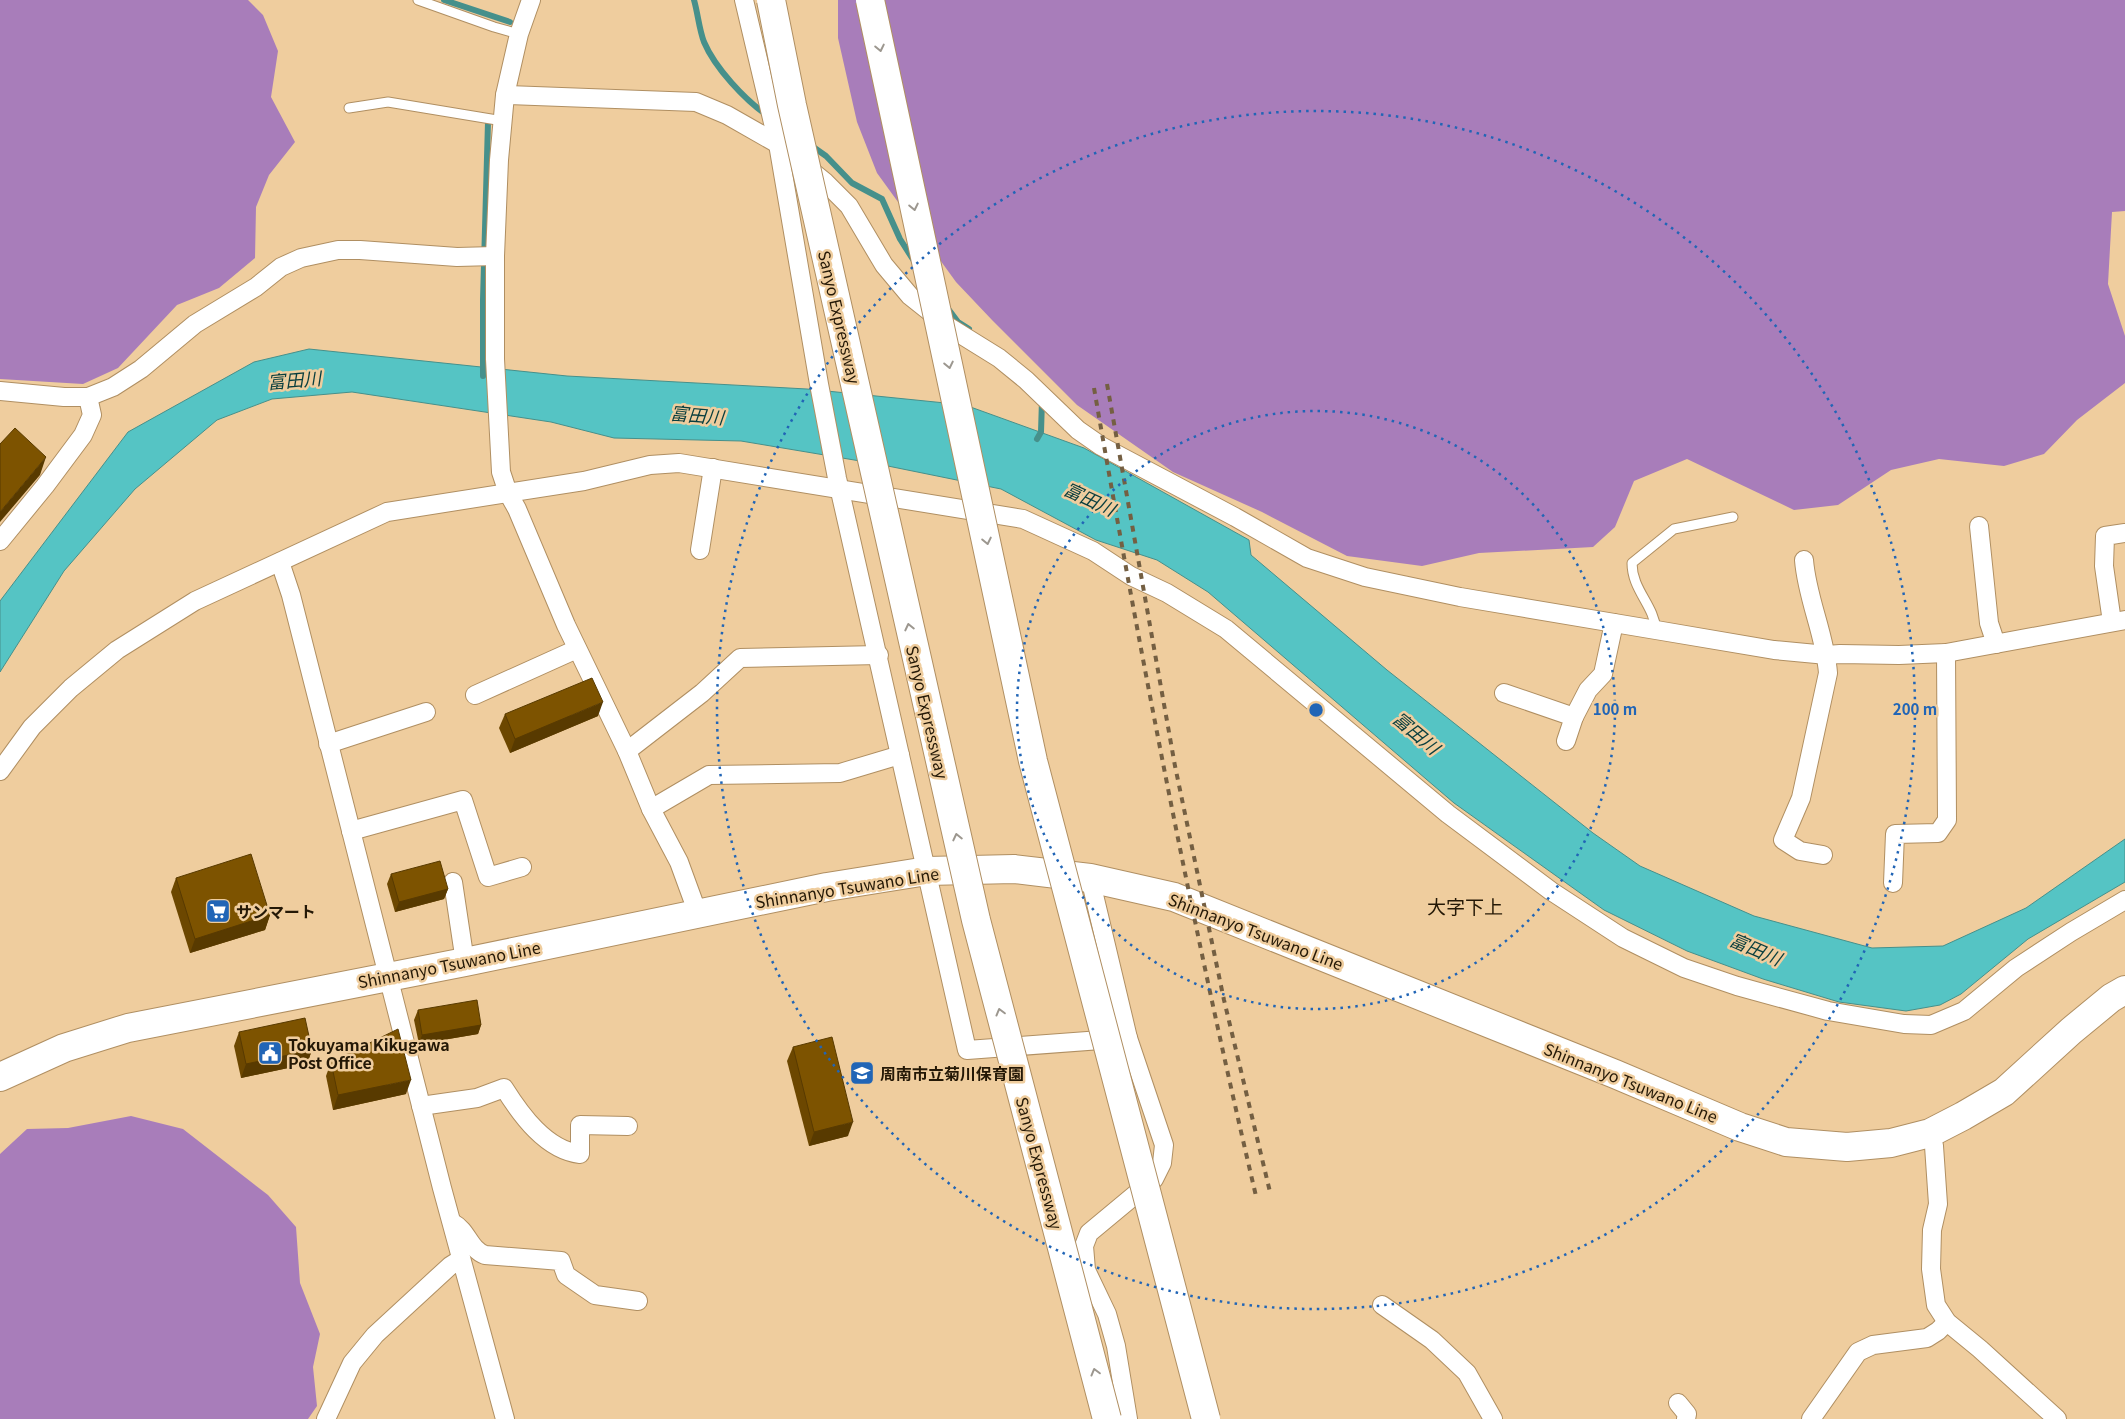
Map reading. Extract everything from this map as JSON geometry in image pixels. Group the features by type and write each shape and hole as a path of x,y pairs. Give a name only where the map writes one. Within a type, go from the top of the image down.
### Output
{"main road":[{"name":"Sanyo Expressway","path":"771,0 792,105 976,920 1108,1419"},
{"path":"870,0 1034,760 1111,1064 1206,1419"},
{"name":"Shinnanyo Tsuwano Line","path":"0,1077 64,1048 128,1028 466,962 827,887 927,871 1014,869 1090,878 1174,897 1615,1074 1740,1127 1786,1142 1847,1147 1891,1143 1930,1133 2004,1092 2071,1031 2111,998 2125,990"}],"street":[{"path":"531,0 519,34 505,95 503,121 495,256 495,359 501,472 508,493 517,509 578,649 627,751 651,809 679,862 698,914"},
{"path":"744,0 778,144 819,384 839,484 967,1050 1128,1038"},
{"path":"505,95 696,102 728,115 778,144 825,182 849,206 884,264 910,296 949,327 999,358 1026,380 1078,430 1101,446 1235,516 1307,558 1365,577 1460,597 1774,650 1827,655 1946,653 2118,621 2104,566 2105,536 2125,533"},
{"path":"0,391 64,397 88,397 113,387 141,368 195,324 256,287 281,267 301,258 338,250 457,257 495,256"},
{"path":"0,542 83,435 92,415 88,397"},
{"path":"0,771 32,727 71,688 117,650 195,601 387,512 584,481 650,465 679,463 839,484 1023,519 1093,551 1131,576 1167,593 1226,629 1448,814 1551,891 1623,938 1684,968 1737,986 1828,1011 1904,1024 1931,1025 1964,1010 2016,968 2125,900"},
{"path":"700,550 713,468"},
{"path":"1980,526 1990,623 1996,644"},
{"path":"1804,560 1806,579 1827,655 1828,673 1801,798 1783,840 1800,851 1823,855"},
{"path":"280,562 291,595 393,1000 505,1419"},
{"path":"1566,741 1574,717 1588,690 1602,674 1614,623"},
{"path":"475,695 578,649"},
{"path":"1893,883 1895,834 1938,833 1947,820 1946,653"},
{"path":"627,751 702,693 740,658 879,655"},
{"path":"1504,693 1574,717"},
{"path":"328,744 426,712"},
{"path":"651,809 709,775 840,773 900,756"},
{"path":"351,831 462,800 488,877 522,867"},
{"path":"1090,878 1128,1038 1164,1145 1162,1162 1154,1179 1089,1233 1084,1246 1086,1270 1107,1314 1116,1346 1128,1419"},
{"path":"453,882 466,962"},
{"path":"421,1106 477,1098 504,1088 514,1104 541,1134 566,1152 580,1154 580,1125 628,1126"},
{"path":"1930,1133 1934,1146 1938,1204 1932,1230 1931,1269 1936,1305 1947,1322 1980,1349 2057,1419"},
{"path":"451,1222 459,1226 476,1252 485,1255 561,1261 566,1275 595,1295 638,1300"},
{"path":"330,1417 352,1363 375,1335 450,1266 461,1259"},
{"path":"1382,1305 1432,1340 1467,1373 1493,1419"},
{"path":"1811,1419 1858,1352 1873,1345 1927,1338 1947,1322"},
{"path":"1678,1402 1687,1414 1686,1419"}],"lane":[{"path":"418,0 519,34"},
{"path":"349,108 388,102 503,121"},
{"path":"1656,630 1655,620 1632,575 1632,564 1674,529 1732,517"}],"shaded area":[{"path":"0,0 248,0 263,15 278,51 271,97 295,142 269,175 256,207 255,258 219,288 177,305 118,368 83,384 0,379"},
{"path":"838,0 2125,0 2125,211 2112,212 2108,284 2125,336 2125,383 2077,420 2044,454 2004,466 1939,459 1891,470 1838,505 1794,510 1687,459 1634,481 1615,527 1593,547 1479,553 1422,566 1347,556 1262,512 1173,472 1077,405 956,282 877,173 857,122 838,38"},
{"path":"131,1116 183,1129 268,1195 296,1227 300,1283 320,1334 313,1367 317,1406 308,1419 0,1419 0,1154 27,1129 68,1128"}],"water":[{"name":"富田川","path":"309,349 567,376 807,389 965,405 1084,448 1249,540 1251,555 1387,670 1593,833 1640,866 1754,916 1872,948 1943,946 2026,908 2125,839 2125,882 2028,939 1961,994 1940,1005 1906,1011 1839,1002 1763,979 1687,951 1604,910 1454,803 1208,592 1157,560 1096,540 1001,489 878,464 741,441 614,438 551,422 352,392 272,399 217,420 135,489 64,571 0,672 0,601 128,432 254,362"}],"building":[{"path":"15,428 46,457 0,512 0,444"},
{"path":"592,678 603,702 515,739 505,714"},
{"name":"サンマート","path":"251,854 270,915 195,939 176,878"},
{"path":"440,861 448,889 399,902 391,874"},
{"path":"477,1000 481,1025 422,1035 418,1010"},
{"path":"305,1018 312,1050 246,1064 239,1032"},
{"path":"398,1029 411,1080 338,1095 331,1062"},
{"path":"832,1037 853,1122 814,1132 793,1047"}],"waterway":[{"path":"444,0 510,22"},
{"path":"694,0 704,42 715,62 741,92 768,116"},
{"path":"483,376 488,122"},
{"path":"809,144 826,156 852,183 882,199 900,239 914,261"},
{"path":"946,306 958,322 969,329"},
{"path":"1037,439 1041,432 1042,400"}],"railway":[{"path":"1107,384 1175,766 1224,1000 1270,1192"},
{"path":"1094,388 1130,591 1189,894 1256,1196"}],"place":[{"name":"サンマート","path":"218,911"},
{"name":"Tokuyama Kikugawa Post Office","path":"270,1053"},
{"name":"周南市立菊川保育園","path":"862,1073"}],"district":[{"name":"大字下上","path":"1465,905"}]}
